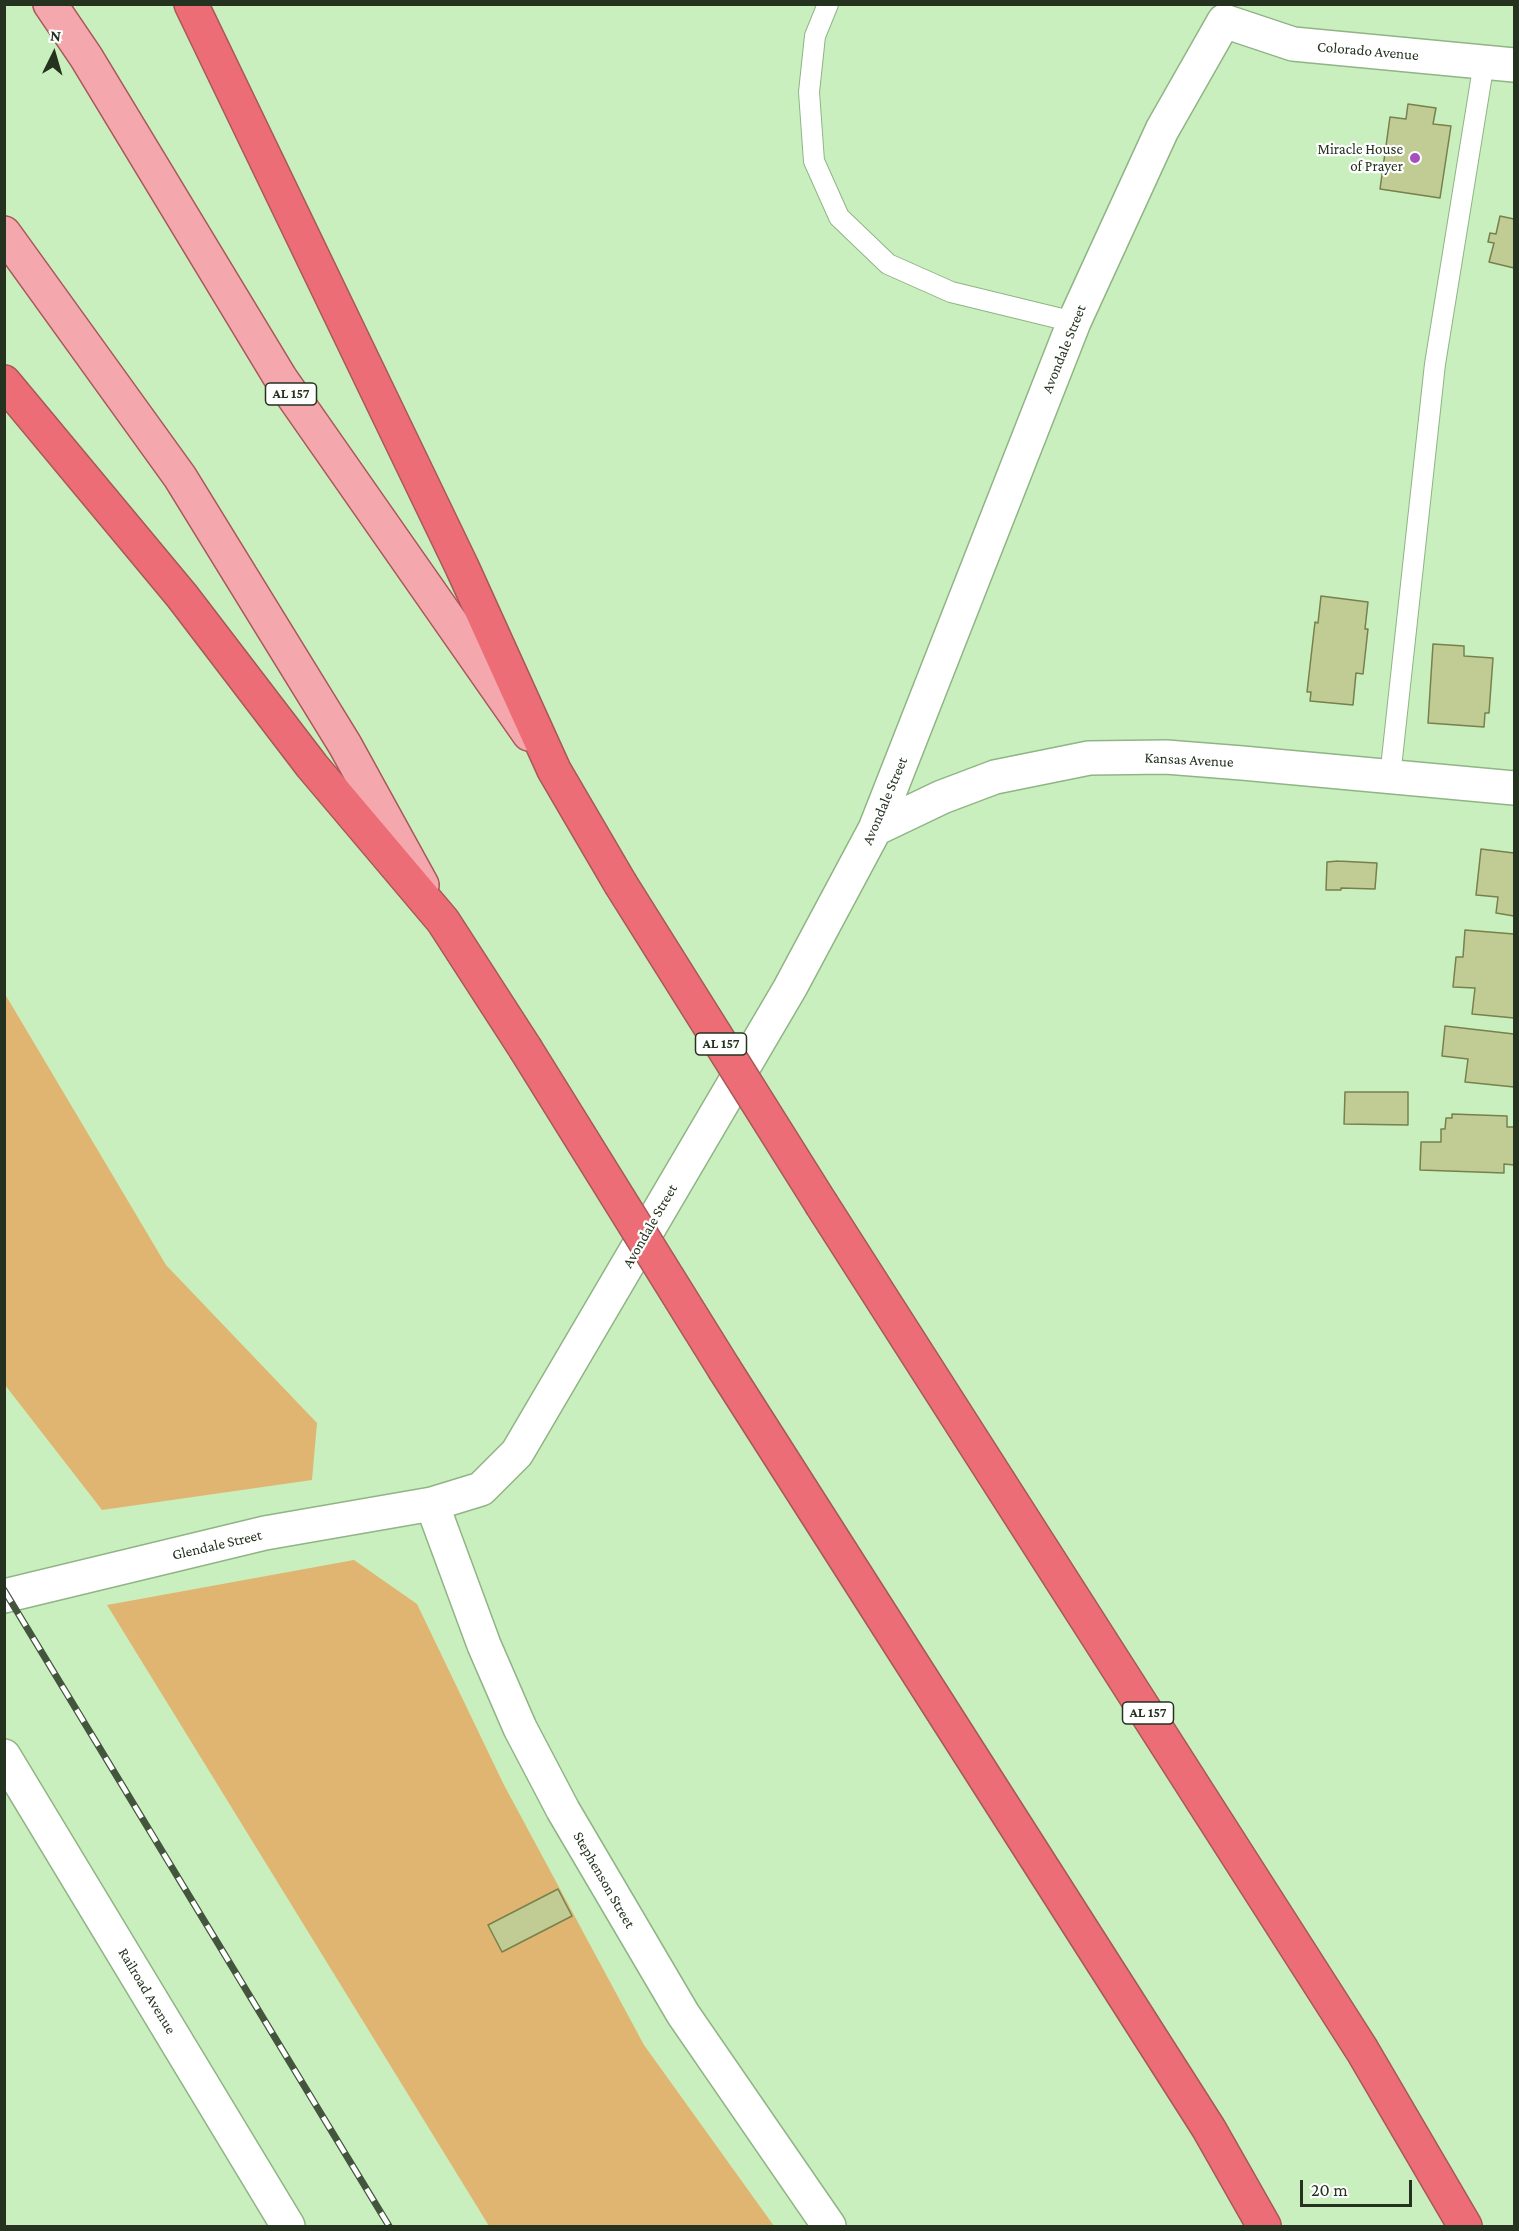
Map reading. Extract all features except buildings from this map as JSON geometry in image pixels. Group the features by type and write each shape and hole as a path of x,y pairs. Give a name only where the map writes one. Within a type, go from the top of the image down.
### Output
{"highway":[{"path":"191,4 462,567 554,770"},
{"path":"4,382 182,596 312,766 443,921 525,1048 725,1370 1209,2129 1264,2226"},
{"name":"AL 157","path":"554,770 620,884 822,1205 1356,2040 1465,2226"}],"main road":[{"name":"AL 157","path":"50,4 86,57 281,379 554,770"},
{"path":"4,233 180,477 345,745 443,921"}],"street":[{"name":"Avondale Street","path":"432,1504 481,1489 517,1453 790,988 875,829 1074,322 1162,130 1221,13"},
{"name":"Colorado Avenue","path":"1221,13 1293,44 1499,63"},
{"name":"Kansas Avenue","path":"875,829 942,797 995,777 1089,758 1166,757 1515,789"},
{"name":"Glendale Street","path":"4,1596 265,1533 432,1504"},
{"name":"Stephenson Street","path":"432,1504 484,1645 520,1728 563,1810 683,2014 829,2226"},
{"name":"Railroad Avenue","path":"4,1756 288,2226"}],"lane":[{"path":"828,4 815,36 809,92 814,161 838,217 888,264 951,292 1074,322"},
{"path":"1390,777 1435,364 1499,63"}],"shaded area":[{"path":"5,994 166,1265 317,1423 312,1480 102,1510 5,1385"},
{"path":"354,1560 417,1604 504,1785 644,2045 774,2226 489,2226 107,1605"}],"railway":[{"path":"4,1590 389,2226"}],"place":[{"name":"Miracle House of Prayer","path":"1415,158"}]}
